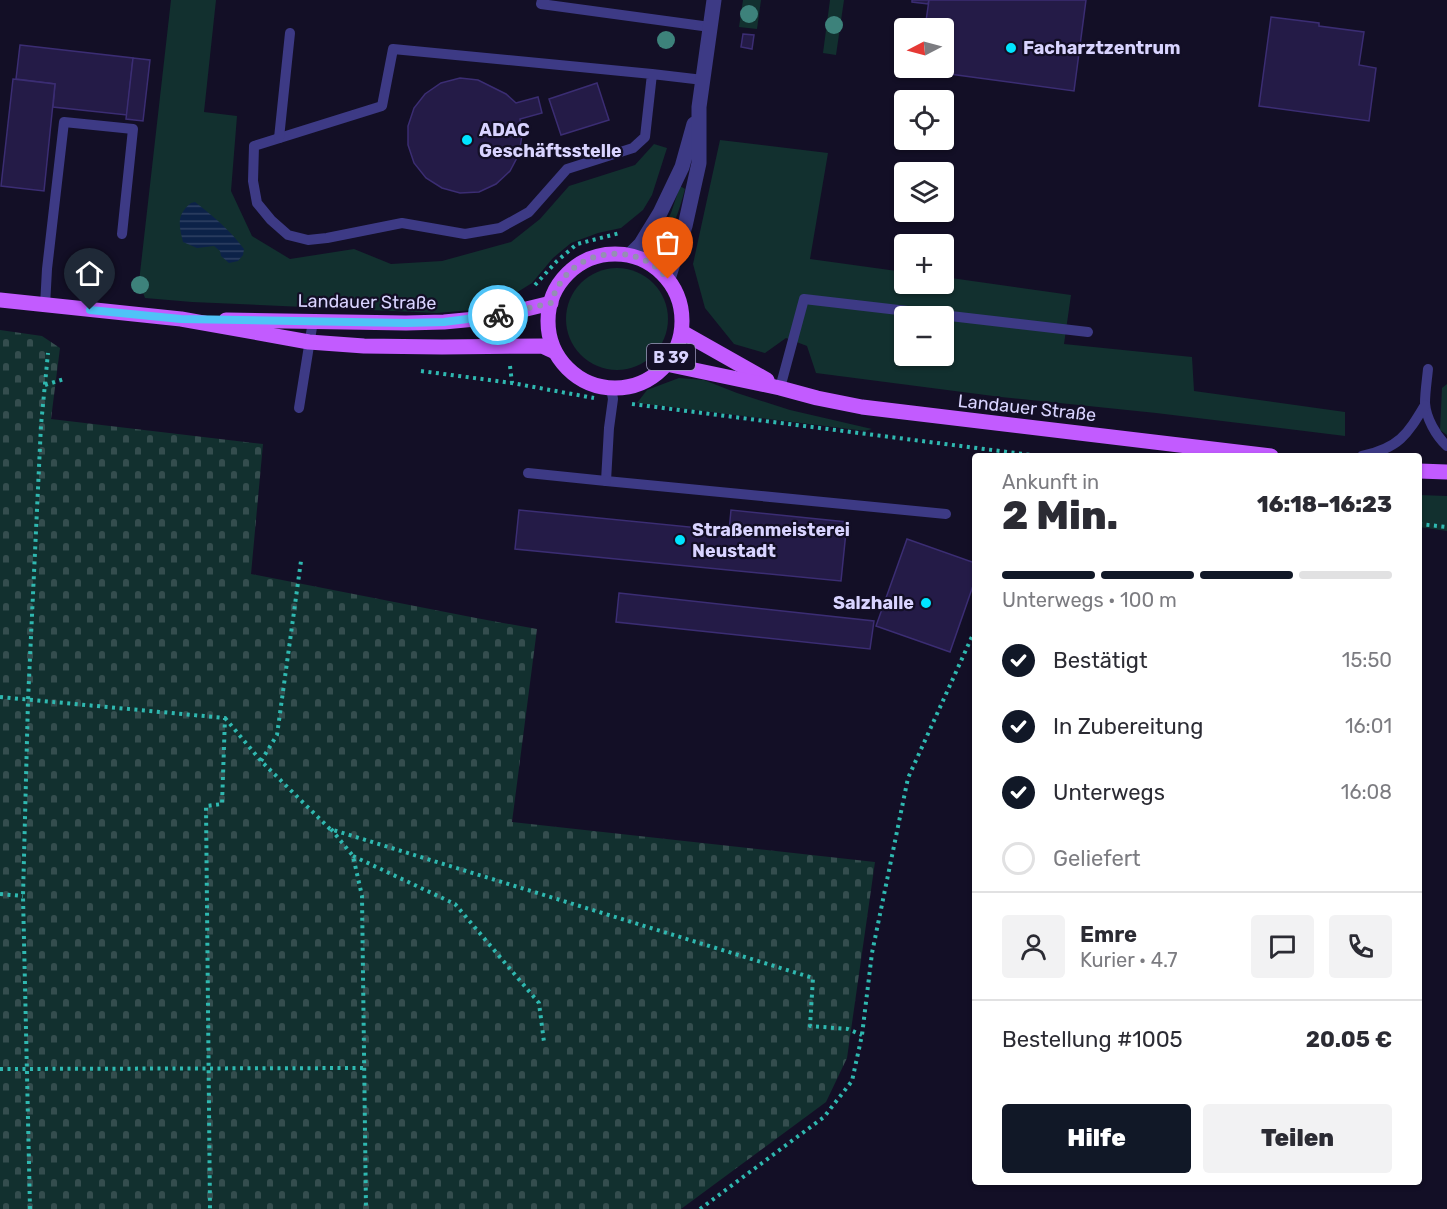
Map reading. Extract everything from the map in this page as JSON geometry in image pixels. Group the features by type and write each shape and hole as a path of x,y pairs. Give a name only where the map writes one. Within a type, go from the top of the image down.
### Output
{"main road":[{"name":"B 39","path":"610,254 630,255 651,264 668,279 677,295 682,313 682,332 674,354 655,375 611,395 578,377 565,366 555,352 548,319 551,303 559,284 572,269 590,258 610,254"},
{"name":"Landauer Straße","path":"0,300 181,319 406,323 476,319 551,303"},
{"name":"Landauer Straße","path":"181,319 309,342 364,346 542,346 555,352"},
{"name":"Landauer Straße","path":"682,332 780,388"},
{"name":"Landauer Straße","path":"666,364 862,407 1246,453"},
{"path":"1422,471 1447,472"}],"street":[{"path":"630,255 641,244 660,213 682,167 699,107 714,0"},
{"path":"668,279 685,226 699,163 699,107"}],"lane":[{"path":"542,0 541,4 710,27"},
{"path":"279,138 290,33"},
{"path":"652,74 645,137 633,148 567,170 529,212 500,228 465,234 402,223 308,240 288,235 257,203 253,181 254,146 382,106 393,49 652,74 703,80"},
{"path":"45,306 64,122 133,129 122,234"},
{"path":"780,388 804,299 1088,332"},
{"path":"299,408 313,321"},
{"path":"1428,369 1425,405 1431,424 1447,446"},
{"path":"606,481 611,395"},
{"path":"1376,453 1396,444 1414,423 1425,405"},
{"path":"528,473 946,514"}],"path":[{"path":"533,287 557,261 577,244 623,232"},
{"path":"508,345 512,383"},
{"path":"30,1209 23,896 28,700 41,425 48,353"},
{"path":"421,370 1018,453"},
{"path":"45,385 64,379"},
{"path":"1422,524 1447,527"},
{"path":"261,761 278,735 301,561"},
{"path":"700,1209 824,1117 852,1081 862,1035 872,953 908,778 972,637"},
{"path":"0,697 225,718 261,761 330,829 353,856 455,904 539,1003 544,1042"},
{"path":"210,1209 206,806 222,804 225,718"},
{"path":"330,829 813,978 810,1026 848,1029 862,1035"},
{"path":"353,856 363,896 366,1209"},
{"path":"0,894 23,896"},
{"path":"0,1069 364,1068"}],"green space":[{"path":"171,0 216,0 204,112 237,116 231,191 252,236 290,259 354,249 391,264 442,261 511,242 540,219 569,186 635,165 654,144 667,148 652,195 643,210 621,228 598,233 571,243 553,258 532,283 516,293 493,298 495,308 437,313 145,298 139,282"},
{"path":"743,0 761,0 757,29 739,27"},
{"path":"830,0 844,0 836,55 823,53"},
{"path":"720,140 828,153 810,259 894,271 894,294 954,294 954,278 1071,295 1064,344 1192,357 1194,391 1345,412 1345,436 1001,397 816,373 807,346 786,338 765,353 734,344 705,308 693,264"},
{"path":"680,186 685,189 683,198 660,254 651,249 671,213"},
{"path":"617,268 637,272 653,283 664,299 668,319 664,339 653,355 637,366 617,370 597,366 581,355 570,339 566,319 570,299 581,283 597,272"},
{"path":"0,330 42,336 60,348 51,419 263,444 251,574 537,629 512,822 875,862 847,1058 826,1102 681,1209 0,1209"},
{"path":"679,378 704,380 790,410 872,429 865,431 637,403 647,390"},
{"path":"1447,384 1447,435 1440,430 1442,388"},
{"path":"1422,495 1447,496 1447,531 1422,527"}],"water":[{"path":"195,202 221,224 244,249 238,261 229,263 214,246 197,248 183,242 181,216 186,207"}],"building":[{"path":"912,0 929,0 928,4 912,2"},
{"name":"Facharztzentrum","path":"929,0 1086,0 1074,91 954,75 954,18 926,18"},
{"path":"1271,17 1364,32 1359,65 1376,68 1369,121 1259,106"},
{"path":"743,34 754,35 752,49 741,47"},
{"path":"20,45 133,58 127,115 53,107 55,84 16,79"},
{"path":"133,58 150,60 143,121 126,119"},
{"path":"460,78 478,80 506,94 516,103 538,97 542,113 520,119 522,135 519,154 510,171 496,184 479,192 460,193 442,188 426,178 414,163 408,145 408,126 414,108 425,94 441,83"},
{"path":"13,79 55,84 44,191 1,186"},
{"path":"597,83 609,120 561,135 549,99"},
{"name":"Straßenmeisterei Neustadt","path":"519,510 729,531 731,510 847,522 841,581 515,549"},
{"name":"Salzhalle","path":"907,539 972,562 972,589 950,652 876,626"},
{"path":"619,593 874,621 870,649 616,622"}],"way so far":[{"path":"498,315 551,303 559,284 572,269 590,258 610,254 630,255 651,264 668,279"}],"place":[{"name":"Facharztzentrum","path":"1011,48"},
{"name":"ADAC Geschäftsstelle","path":"467,140"},
{"name":"Straßenmeisterei Neustadt","path":"680,540"},
{"name":"Salzhalle","path":"926,603"}],"route":[{"path":"90,310 181,319 406,323 444,322 498,315"}]}
